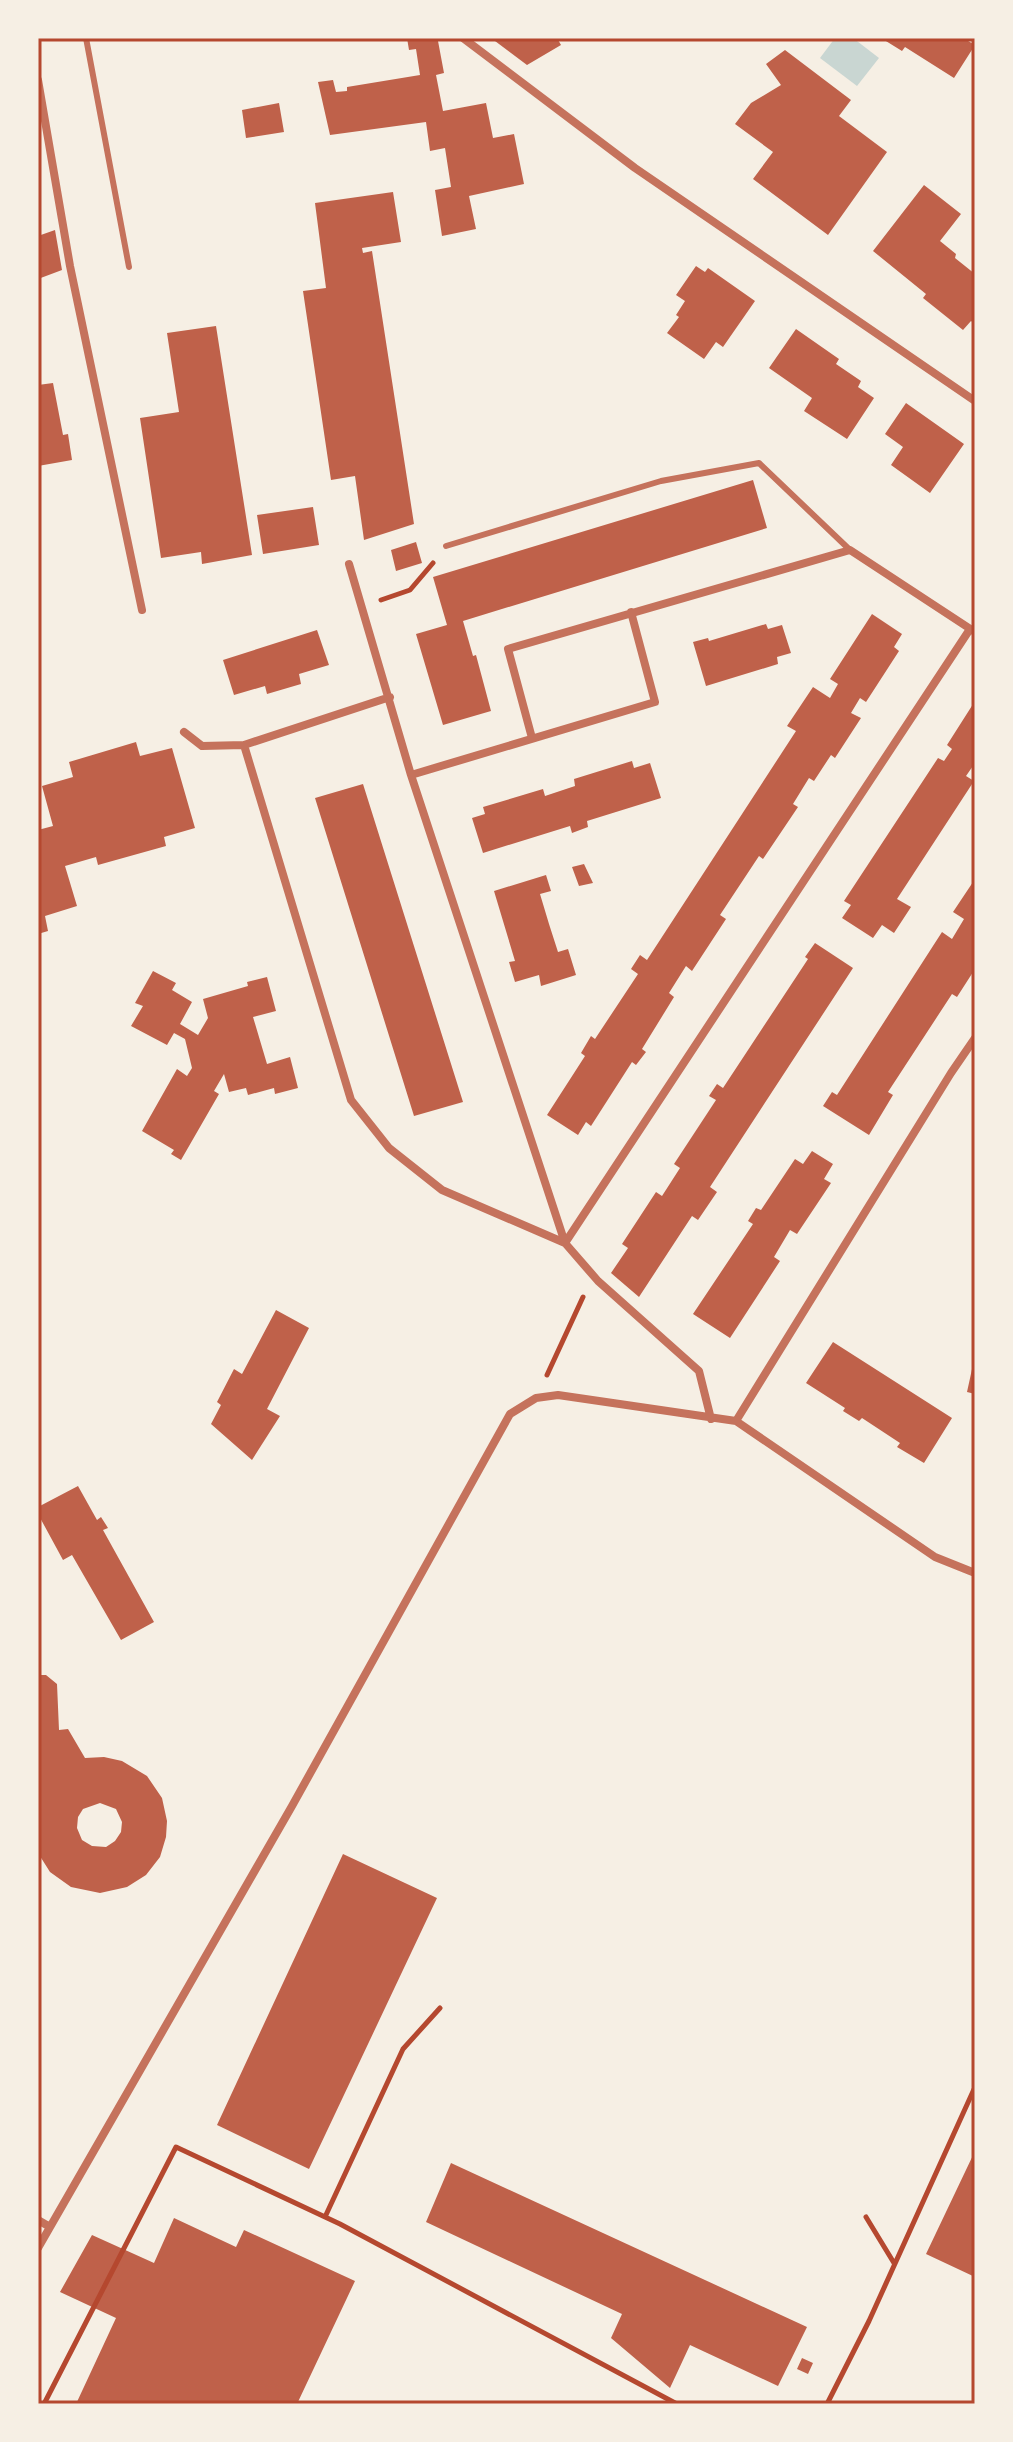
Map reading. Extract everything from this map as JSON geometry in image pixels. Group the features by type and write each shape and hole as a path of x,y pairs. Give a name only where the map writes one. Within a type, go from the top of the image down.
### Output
{"street":[{"path":"463,38 635,168 975,401"},
{"path":"38,80 70,266 142,610"},
{"path":"532,738 508,649 850,550 972,630 565,1243"},
{"path":"349,564 411,775 565,1243 593,1275 699,1371 711,1419"},
{"path":"411,775 655,702 631,612"},
{"path":"184,732 202,746 244,745 390,697"},
{"path":"244,745 351,1100 389,1148 442,1190 565,1243"},
{"path":"736,1421 975,1038"},
{"path":"38,2248 299,1795 510,1414 536,1398 558,1395 736,1421 935,1557 975,1573"},
{"path":"38,2220 50,2227"}],"lane":[{"path":"86,38 129,267"},
{"path":"446,546 661,481 759,463 850,550"}],"path":[{"path":"362,607 410,590 446,546"},
{"path":"536,1398 593,1275"},
{"path":"325,2217 403,2049 440,2008"},
{"path":"827,2404 975,2087"},
{"path":"44,2404 176,2147 325,2217 677,2404"},
{"path":"866,2217 894,2263"}],"shaded area":[{"path":"835,38 853,38 879,58 857,86 820,58"}],"building":[{"path":"407,38 435,38 438,41 444,73 436,75 443,111 486,103 493,138 514,134 524,184 469,196 476,229 442,236 435,190 451,187 445,148 430,151 426,122 330,135 318,82 333,80 336,92 347,91 347,87 420,75 416,49 409,50"},
{"path":"491,38 557,38 561,45 527,65"},
{"path":"881,38 963,38 975,45 954,78 905,47 902,51"},
{"path":"785,50 851,100 839,116 887,152 828,235 753,179 773,152 735,124 751,103 781,85 766,64"},
{"path":"279,103 284,132 246,138 242,110"},
{"path":"924,185 961,214 940,241 975,274 975,324 971,321 963,330 923,298 926,294 873,251"},
{"path":"393,192 401,242 362,248 363,253 372,251 414,524 364,540 355,476 331,480 303,291 326,288 315,203"},
{"path":"55,230 62,270 38,279 38,236"},
{"path":"696,266 705,272 708,268 755,301 723,347 716,342 704,359 667,333 679,317 676,315 685,301 676,295"},
{"path":"216,326 252,555 202,564 201,552 161,558 140,418 179,412 167,333"},
{"path":"796,329 839,359 836,364 861,381 858,387 874,398 847,439 804,411 812,398 769,368"},
{"path":"53,383 63,435 68,434 72,460 38,466 38,385"},
{"path":"906,403 964,444 930,493 891,465 903,447 885,434"},
{"path":"753,480 767,528 463,621 491,711 443,725 416,634 447,625 433,577"},
{"path":"313,507 319,545 263,554 257,515"},
{"path":"416,542 422,563 396,571 391,550"},
{"path":"872,614 902,634 894,647 899,651 866,702 860,698 851,713 861,718 835,758 831,755 814,781 809,778 793,804 798,807 763,859 759,856 720,915 726,919 692,971 686,966 669,993 674,997 642,1049 646,1052 636,1065 632,1062 591,1126 586,1122 578,1135 547,1115 585,1056 581,1053 591,1036 595,1039 638,974 631,969 640,955 647,960 796,731 787,726 813,687 830,698 838,684 830,679"},
{"path":"766,624 768,629 782,625 791,653 777,657 778,664 706,686 693,642 708,638 709,641"},
{"path":"317,630 329,665 299,674 301,684 267,694 265,686 234,695 223,660"},
{"path":"975,701 975,763 966,776 974,781 897,899 911,907 894,933 882,925 873,938 842,918 851,905 844,901 938,758 944,761 952,749 947,745"},
{"path":"136,742 140,756 172,748 195,828 164,837 166,846 98,865 96,857 65,866 77,906 45,916 48,931 38,934 38,830 53,826 42,786 73,777 69,762"},
{"path":"632,761 634,768 650,763 661,798 587,821 588,827 572,833 570,826 483,853 472,818 485,814 483,807 543,789 545,796 575,786 574,779"},
{"path":"363,784 463,1102 414,1116 315,798"},
{"path":"584,864 593,883 579,886 572,867"},
{"path":"546,875 551,891 540,894 549,924 558,952 568,949 576,975 541,986 539,975 515,982 509,962 515,961 494,891"},
{"path":"975,879 975,969 957,997 952,994 888,1092 893,1095 869,1135 823,1106 832,1092 837,1095 942,932 952,939 964,919 953,912"},
{"path":"815,943 853,968 710,1187 717,1192 698,1220 692,1216 639,1297 611,1273 628,1248 622,1244 656,1192 662,1196 680,1168 674,1164 716,1100 709,1096 717,1084 723,1088 808,959 805,957"},
{"path":"153,971 176,983 172,990 192,1002 180,1024 198,1035 208,1018 203,999 267,977 276,1011 253,1017 267,1064 290,1057 298,1088 275,1094 274,1088 248,1095 246,1088 229,1092 224,1074 214,1091 219,1094 181,1160 171,1154 174,1150 142,1131 177,1069 187,1076 192,1068 185,1039 174,1033 167,1045 131,1026 143,1006 135,1003"},
{"path":"812,1151 833,1164 824,1179 831,1183 797,1234 790,1230 774,1257 780,1261 730,1338 693,1314 753,1224 748,1221 756,1208 761,1210 795,1159 803,1164"},
{"path":"276,1310 309,1328 267,1409 280,1416 252,1460 211,1424 221,1405 217,1402 234,1369 242,1374"},
{"path":"833,1342 952,1418 924,1463 897,1447 900,1443 862,1418 859,1421 843,1411 845,1408 806,1383"},
{"path":"975,1360 975,1394 967,1392"},
{"path":"78,1486 97,1520 101,1517 108,1528 103,1530 154,1622 121,1640 72,1555 63,1560 38,1514 38,1507"},
{"path":"38,1675 46,1675 57,1684 59,1730 68,1729 85,1758 104,1757 122,1761 147,1776 162,1798 167,1821 160,1857 146,1875 127,1887 100,1893 71,1887 50,1872 38,1853","holes":["100,1803 116,1809 122,1822 121,1832 115,1841 106,1847 92,1846 82,1840 77,1828 83,1809"]},
{"path":"343,1854 437,1898 309,2169 217,2125"},
{"path":"975,2151 975,2277 926,2254"},
{"path":"451,2163 807,2327 778,2386 690,2345 670,2388 611,2338 622,2314 426,2222"},
{"path":"174,2218 236,2247 244,2230 355,2281 297,2404 76,2404 116,2318 60,2292 92,2235 154,2263"},
{"path":"802,2358 813,2363 808,2374 797,2369"}]}
